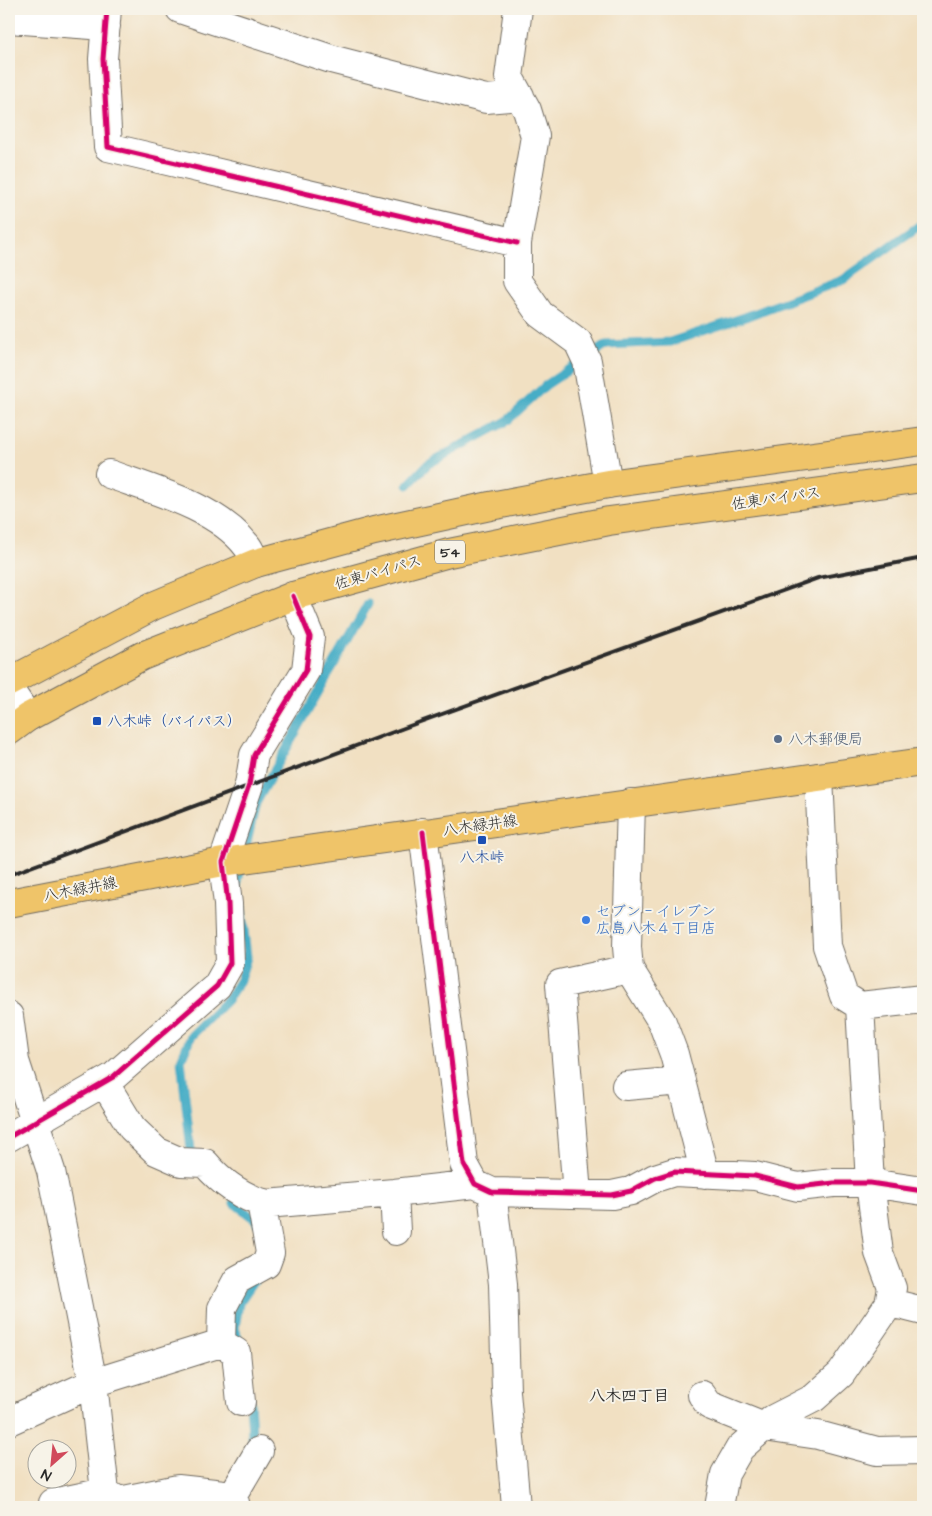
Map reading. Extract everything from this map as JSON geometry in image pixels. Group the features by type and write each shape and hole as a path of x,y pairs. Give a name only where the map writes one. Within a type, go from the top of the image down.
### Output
{"main road":[{"name":"54","path":"9,682 153,606 256,563 374,531 490,506 608,484 923,441"},
{"name":"佐東バイパス","path":"18,724 142,656 293,596 449,553 609,521 923,478"},
{"name":"八木緑井線","path":"9,903 223,862 923,762"}],"street":[{"path":"180,9 331,59 486,99 520,96"},
{"path":"518,9 509,77 528,110 535,136 517,243 517,281 540,314 578,342 587,361 608,484"},
{"path":"9,19 106,18 103,59 108,147 517,243"},
{"path":"109,474 185,501 227,526 247,546 256,563"},
{"path":"9,1137 113,1077 217,986 230,963 228,904 223,862 249,785 254,756 306,670 310,637 293,596"},
{"path":"9,690 18,724"},
{"path":"819,777 827,946 844,996 860,1006 923,999"},
{"path":"631,803 627,947 629,969 662,1022 674,1054 705,1174"},
{"path":"423,832 464,1164 484,1188 504,1284 506,1392 516,1507"},
{"path":"577,1194 560,984 629,969"},
{"path":"719,1507 725,1474 740,1448 773,1419 814,1398 841,1374 889,1304 892,1288 879,1253 870,1183 860,1006"},
{"path":"9,1016 15,1061 51,1171 92,1383 105,1492"},
{"path":"626,1086 681,1081"},
{"path":"104,1082 132,1128 156,1150 181,1162 205,1163 216,1177 250,1199 266,1204 484,1188 612,1195 631,1191 655,1178 674,1172 756,1176 798,1187 834,1183 870,1183 923,1191"},
{"path":"394,1194 396,1231"},
{"path":"222,1343 222,1308 237,1280 266,1264 270,1253 263,1213 266,1204"},
{"path":"889,1304 923,1311"},
{"path":"9,1420 92,1383 222,1343 236,1352 241,1402"},
{"path":"702,1395 709,1405 764,1427 818,1435 877,1451 923,1450"},
{"path":"53,1503 105,1492 119,1501 178,1489 235,1501 259,1451"}],"waterway":[{"path":"408,485 428,464 507,421 546,385 606,345 670,342 745,317 843,280 923,223"},
{"path":"238,887 256,803 368,604"},
{"path":"194,1159 191,1150 181,1060 191,1036 227,1000 240,980 247,957 241,905"},
{"path":"234,1203 257,1221 257,1223"},
{"path":"241,1347 235,1328 239,1303 254,1281"},
{"path":"250,1401 253,1451"}],"railway":[{"path":"9,875 420,722 818,578 923,558"}],"cycle path":[{"path":"107,9 103,59 108,147 517,243"},
{"path":"9,1137 113,1077 217,986 230,963 228,904 223,862 249,785 254,755 306,670 310,637 293,596"},
{"path":"423,832 464,1164 475,1184 492,1192 612,1195 631,1191 655,1178 674,1172 755,1176 798,1187 834,1183 870,1183 923,1191"}],"place":[{"name":"八木峠（バイパス）","path":"97,721"},
{"name":"八木郵便局","path":"778,739"},
{"name":"八木峠","path":"482,840"},
{"name":"セブン‐イレブン 広島八木４丁目店","path":"586,920"}],"district":[{"name":"八木四丁目","path":"629,1395"}]}
